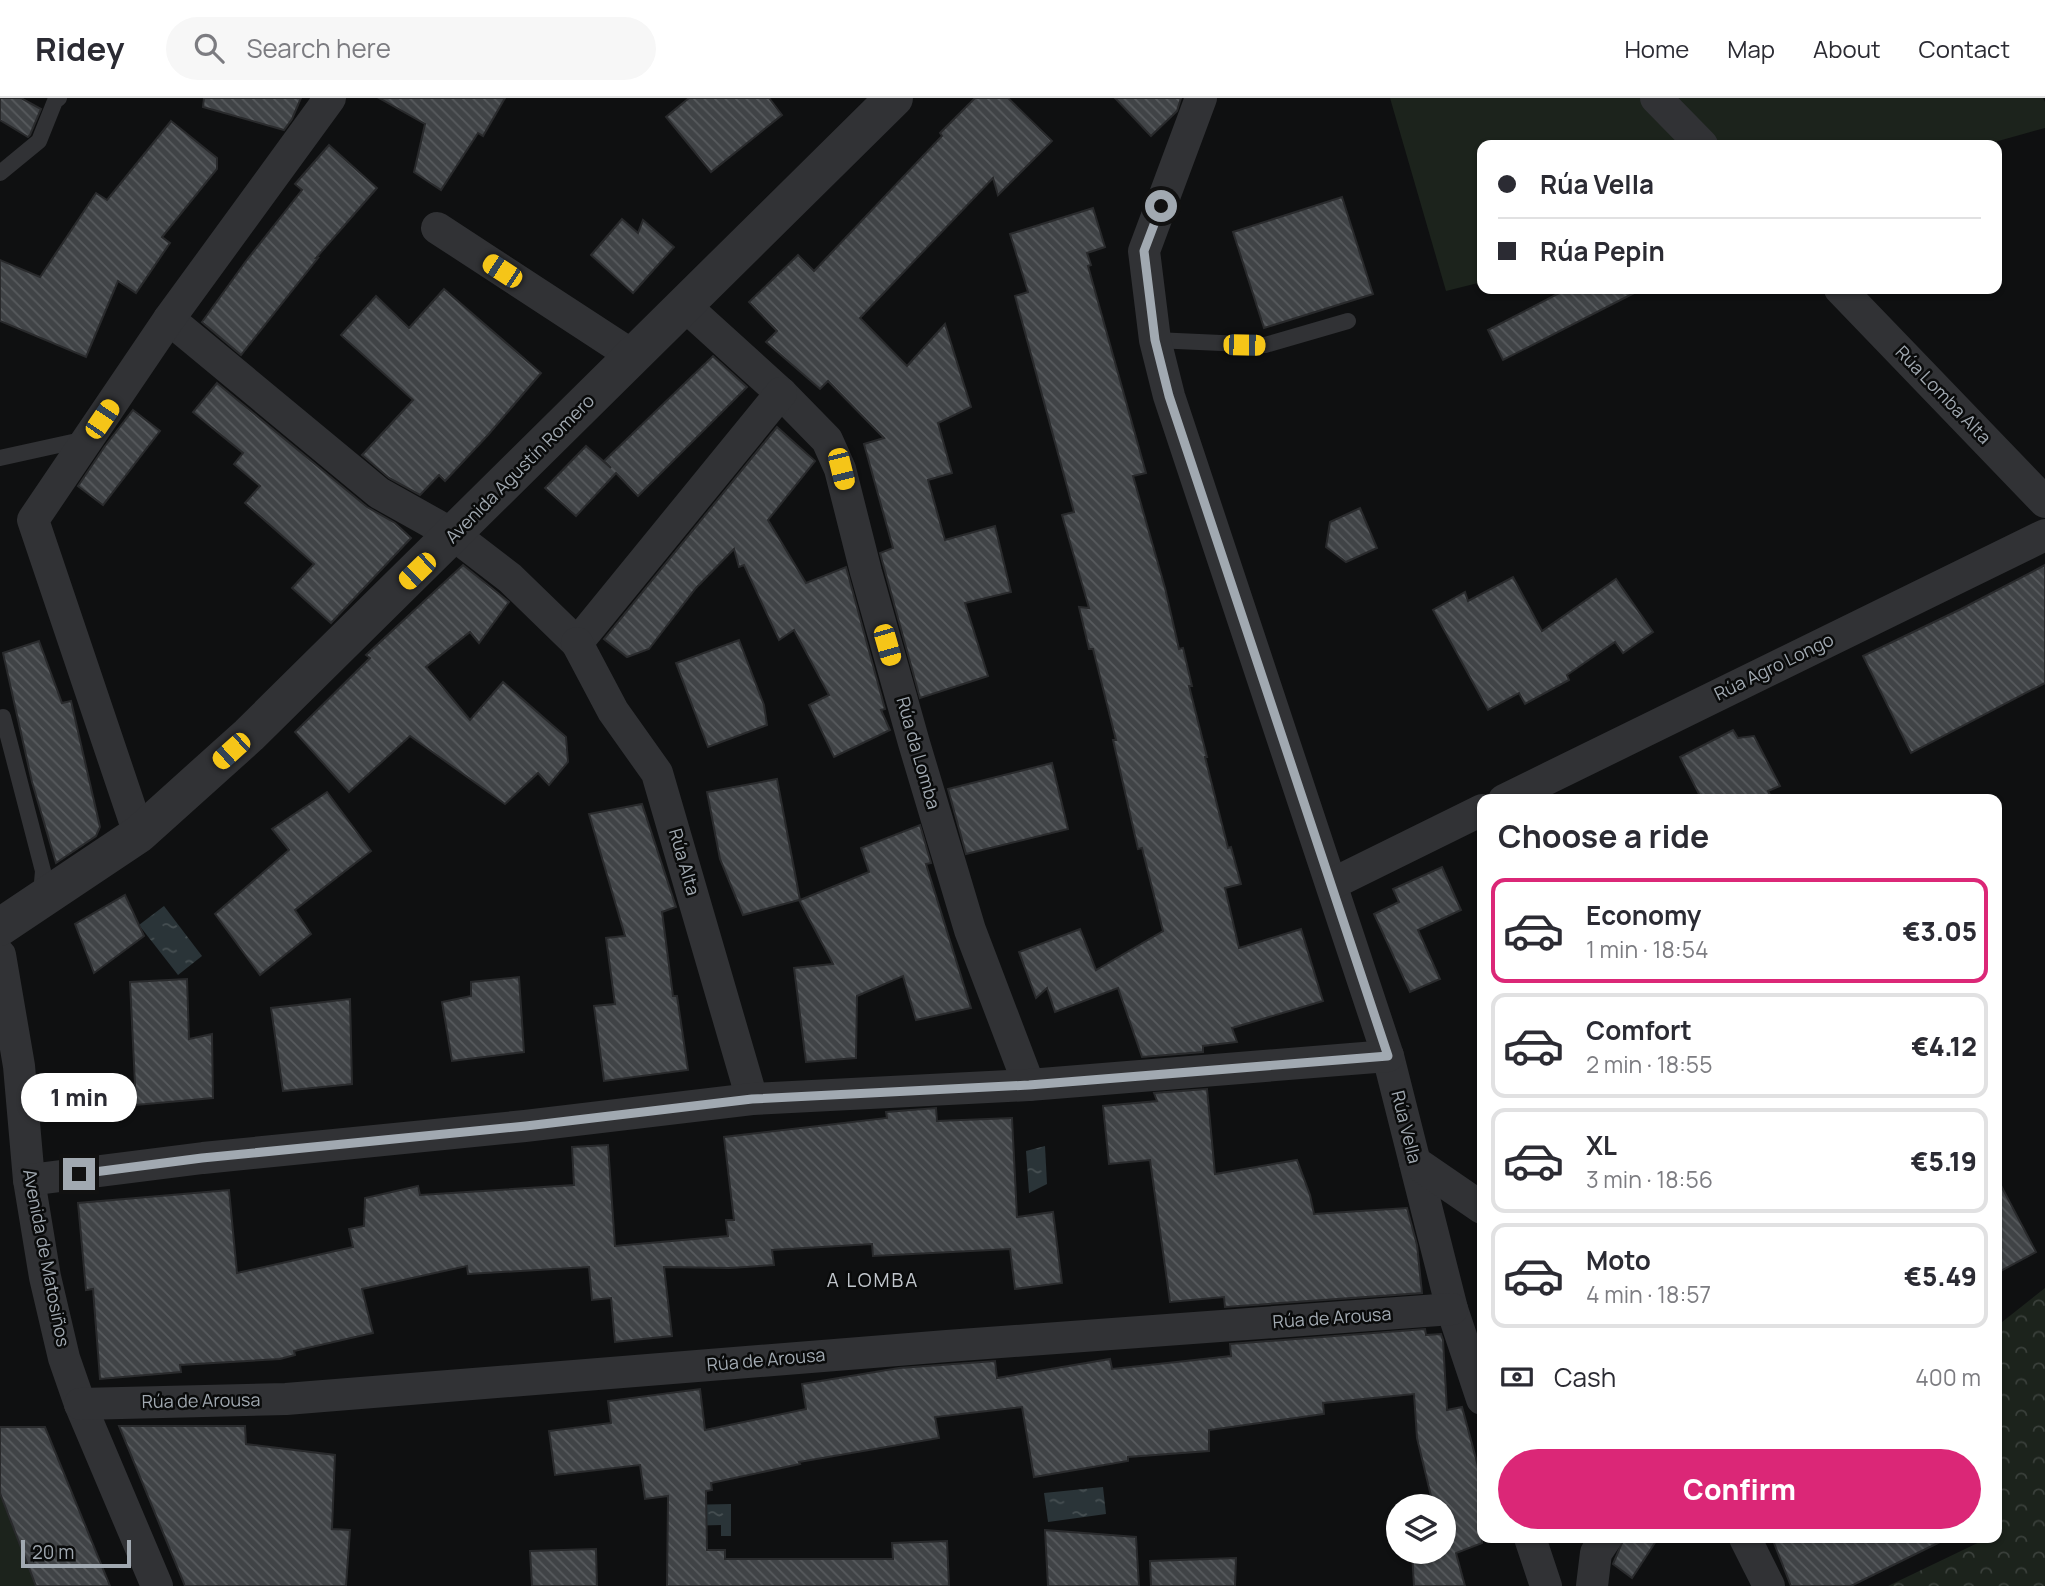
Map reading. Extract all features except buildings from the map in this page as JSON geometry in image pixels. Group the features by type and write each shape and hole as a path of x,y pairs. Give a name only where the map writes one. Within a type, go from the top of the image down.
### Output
{"street":[{"path":"139,834 33,520 169,319 330,98"},
{"name":"Avenida Agustín Romero","path":"0,927 139,834 250,735 894,98"},
{"name":"Rúa Vella","path":"1201,98 1144,251 1155,340 1169,396 1388,1056 1452,1309 1477,1384"},
{"path":"1656,98 1697,140"},
{"path":"437,228 633,356"},
{"name":"Rúa Lomba Alta","path":"1845,294 2045,502"},
{"name":"Rúa da Lomba","path":"684,305 781,393 827,440 841,469 866,572 970,930 1029,1085"},
{"path":"169,319 379,493 454,535 510,579 578,643 781,393"},
{"name":"Rúa Agro Longo","path":"1516,794 2045,535"},
{"name":"Rúa Alta","path":"578,643 613,712 657,773 752,1099"},
{"path":"1332,884 1477,812"},
{"name":"Avenida de Matosiños","path":"0,956 19,1066 29,1180 45,1277 64,1358 80,1404 158,1586"},
{"path":"29,1180 202,1158 526,1126 752,1099 1029,1085 1388,1056"},
{"path":"1415,1162 1477,1205"},
{"name":"Rúa de Arousa","path":"80,1404 286,1399 1452,1309"},
{"path":"1532,1543 1546,1586"},
{"path":"1592,1586 1596,1553 1603,1543"},
{"path":"1748,1543 1769,1586"}],"lane":[{"path":"0,173 39,141 55,101 59,98"},
{"path":"1155,340 1265,345 1348,321"},
{"path":"0,458 88,438"},
{"path":"4,717 43,871 40,900"}],"green space":[{"path":"1390,98 2043,98 2045,102 2045,128 2002,140 1477,140 1477,283 1446,291"},
{"path":"2045,1288 2045,1586 1888,1586 1978,1543 2002,1543 2002,1322"},
{"path":"0,1493 36,1586 0,1586"}],"water":[{"path":"164,906 202,956 178,975 139,925"},
{"path":"1045,1146 1047,1184 1029,1193 1026,1151"},
{"path":"1103,1487 1106,1514 1048,1522 1044,1493"},
{"path":"731,1504 731,1536 721,1536 721,1525 685,1526 685,1505"}],"district":[{"name":"A LOMBA","path":"873,1280"}],"route":[{"path":"79,1174 202,1158 526,1126 752,1099 1029,1085 1388,1056 1169,396 1155,340 1144,251 1161,206"}]}
